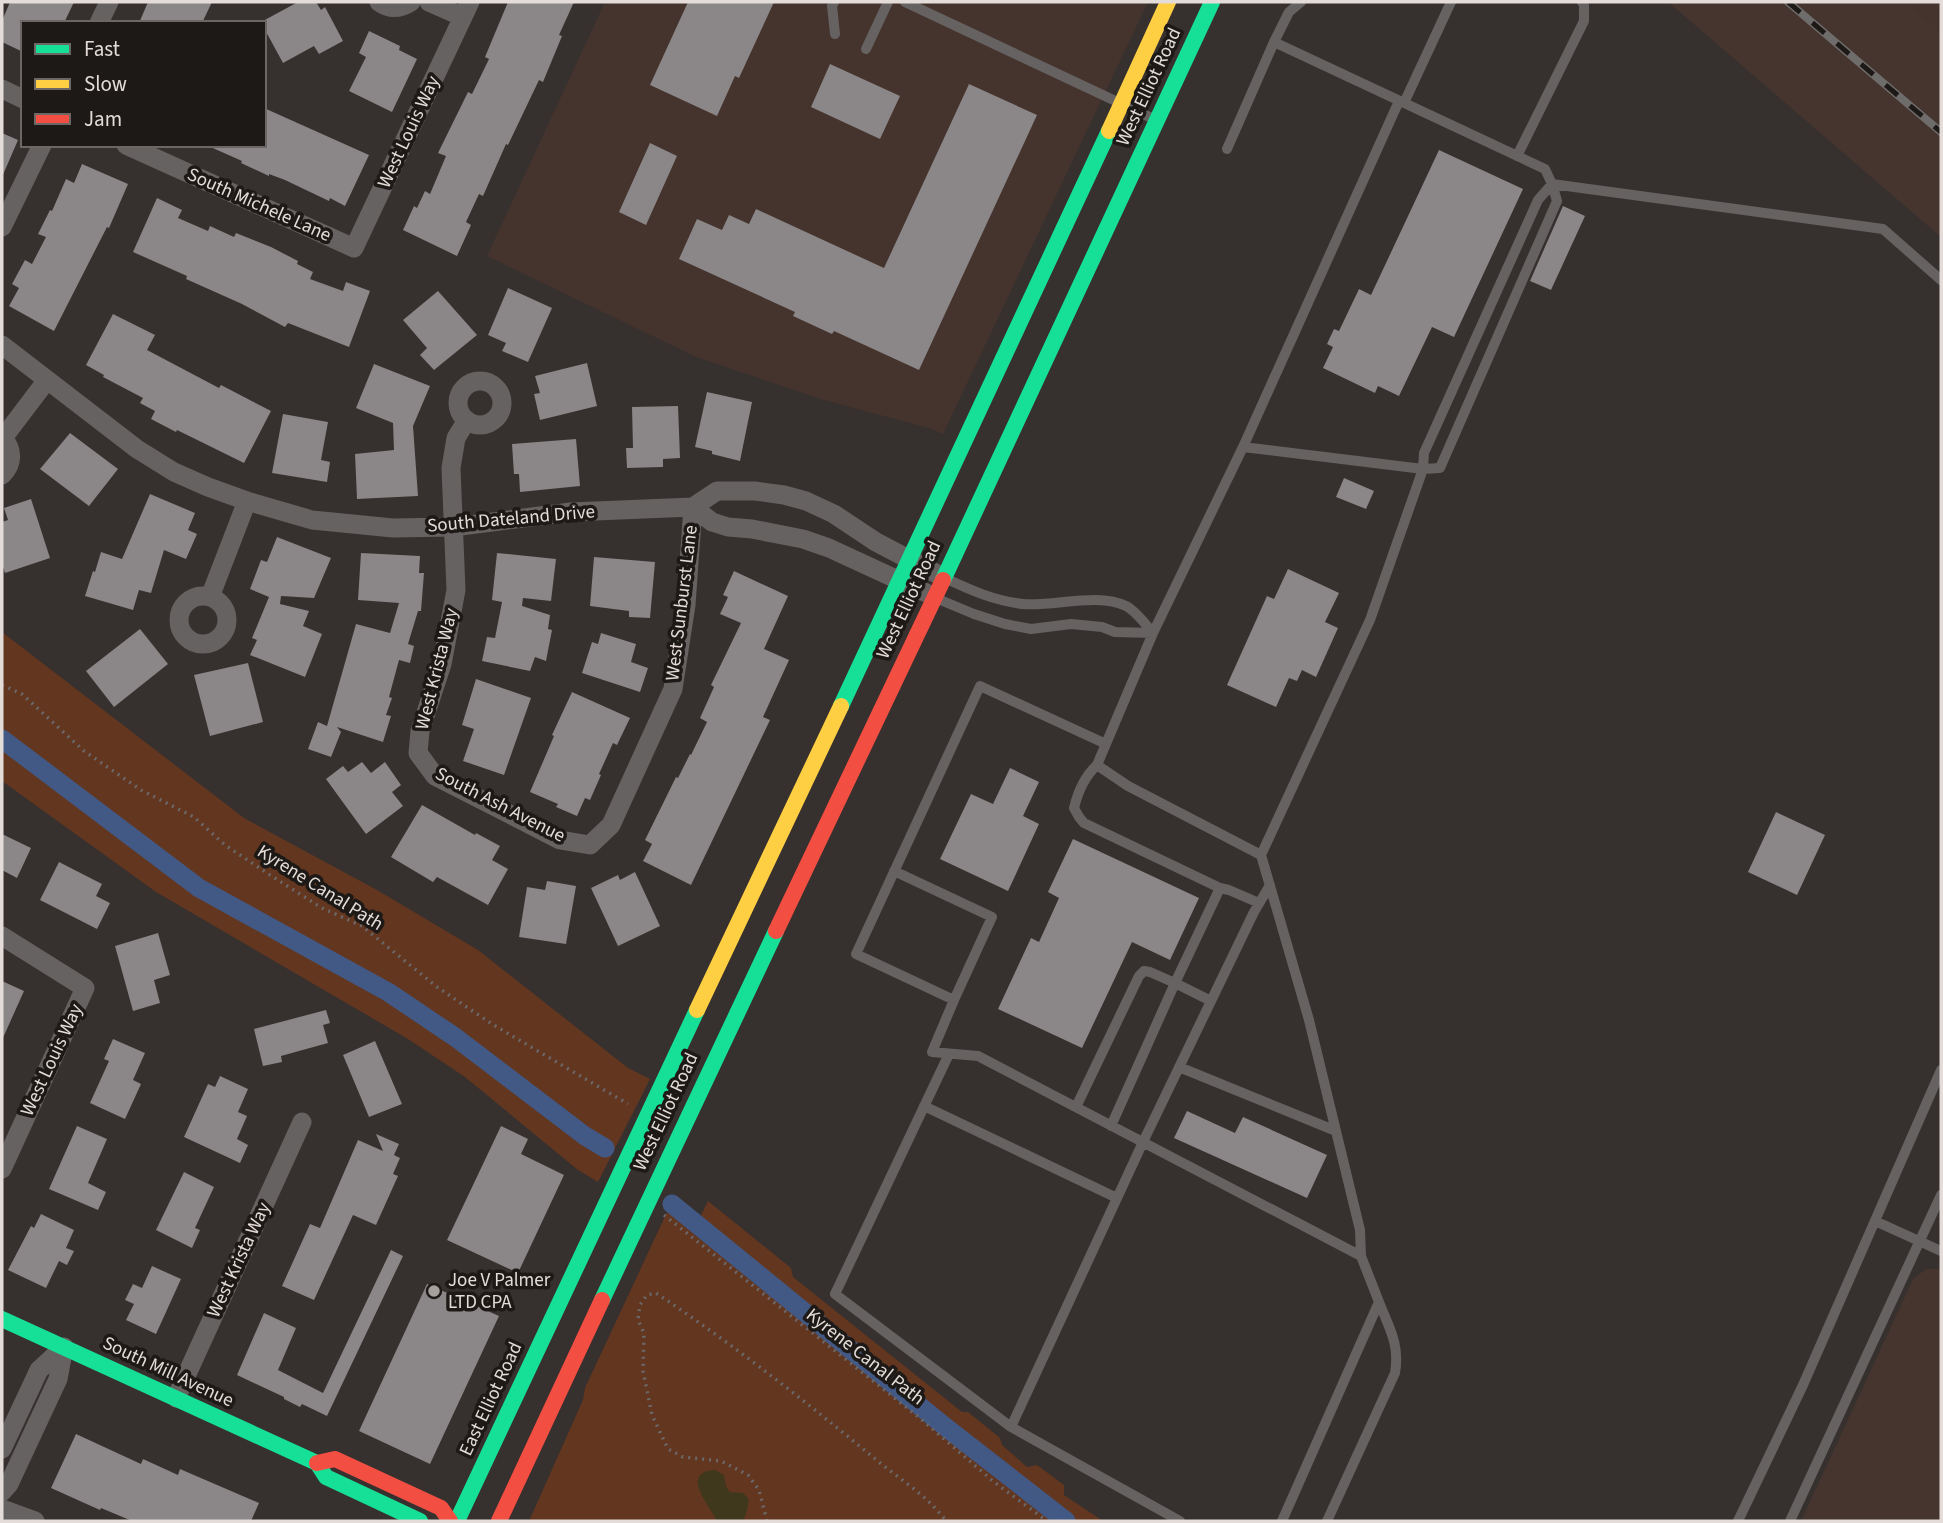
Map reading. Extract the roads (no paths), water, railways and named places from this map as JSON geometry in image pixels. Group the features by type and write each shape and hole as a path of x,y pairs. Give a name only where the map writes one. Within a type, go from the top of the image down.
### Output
{"main road":[{"name":"West Elliot Road","path":"635,1142 911,559 1168,2"},
{"name":"West Elliot Road","path":"499,1521 1212,2"},
{"name":"East Elliot Road","path":"457,1521 635,1142"},
{"name":"South Mill Avenue","path":"2,1319 317,1463 326,1477 420,1521"},
{"name":"South Mill Avenue","path":"317,1463 335,1459 441,1508 450,1521"}],"street":[{"path":"100,21 109,2"},
{"path":"379,2 397,8 411,2"},
{"name":"West Louis Way","path":"354,248 467,9 429,2"},
{"path":"2,89 21,98"},
{"path":"2,227 41,147"},
{"name":"South Michele Lane","path":"130,147 354,248"},
{"name":"South Dateland Drive","path":"2,345 137,449 174,472 247,501 312,520 393,528 453,527 571,512 693,507 717,491 755,491 806,501 834,514 876,542 943,577"},
{"path":"2,475 10,464 11,457 2,437 47,380"},
{"name":"West Krista Way","path":"418,753 420,731 442,664 456,590 451,468 456,439 467,421"},
{"path":"210,597 247,501"},
{"path":"693,507 712,522 728,527 752,529 829,548 935,597"},
{"name":"West Sunburst Lane","path":"590,845 611,825 673,689 686,605 693,507"},
{"name":"South Ash Avenue","path":"418,753 435,776 560,840 590,845"},
{"name":"West Louis Way","path":"2,936 85,988 2,1169"},
{"name":"West Krista Way","path":"176,1398 302,1122"},
{"path":"2,1449 39,1370 64,1347"},
{"path":"2,1492 9,1484 58,1379 64,1347"},
{"path":"11,1429 31,1439"},
{"path":"2,1508 35,1521"}],"lane":[{"path":"834,2 832,6 835,34"},
{"path":"866,49 888,2"},
{"path":"905,2 1157,120"},
{"path":"1227,149 1289,12 1301,2"},
{"path":"1259,903 1220,888 1084,823 1074,808 1077,794 1088,774 1097,765 1153,633 1451,2"},
{"path":"1517,156 1584,21 1582,2"},
{"path":"1243,447 1423,469 1440,468 1557,201 1545,169 1274,42"},
{"path":"1552,184 1883,229 1941,280"},
{"path":"1327,1521 1395,1373 1398,1357 1396,1345 1361,1256 1360,1230 1309,1020 1261,855 1370,620 1423,469 1424,453 1532,212 1552,184"},
{"path":"943,577 983,595 1007,602 1027,604 1091,600 1127,607 1153,633"},
{"path":"935,597 984,618 1031,629 1071,624 1102,627 1115,632 1153,633"},
{"path":"954,1000 856,954 980,686 1106,744"},
{"path":"1097,765 1128,786 1261,855"},
{"path":"894,870 992,918 932,1052 978,1056 1361,1256"},
{"path":"1011,1427 1143,1142 1270,885"},
{"path":"1111,1126 1220,888"},
{"path":"1076,1107 1139,976 1144,971 1211,1001"},
{"path":"949,1054 835,1294 1011,1427 1180,1521"},
{"path":"1179,1067 1336,1131"},
{"path":"1738,1521 1803,1385 1941,1070"},
{"path":"924,1106 1117,1198"},
{"path":"1790,1521 1941,1195"},
{"path":"1875,1221 1941,1251"},
{"path":"1282,1521 1379,1302"}],"waterway":[{"path":"2,739 199,888 388,992 455,1037 585,1136 605,1148"},
{"path":"672,1204 943,1425 1066,1521"}],"railway":[{"path":"1788,2 1941,132"}],"place":[{"name":"Joe V Palmer LTD CPA","path":"434,1291"}]}
